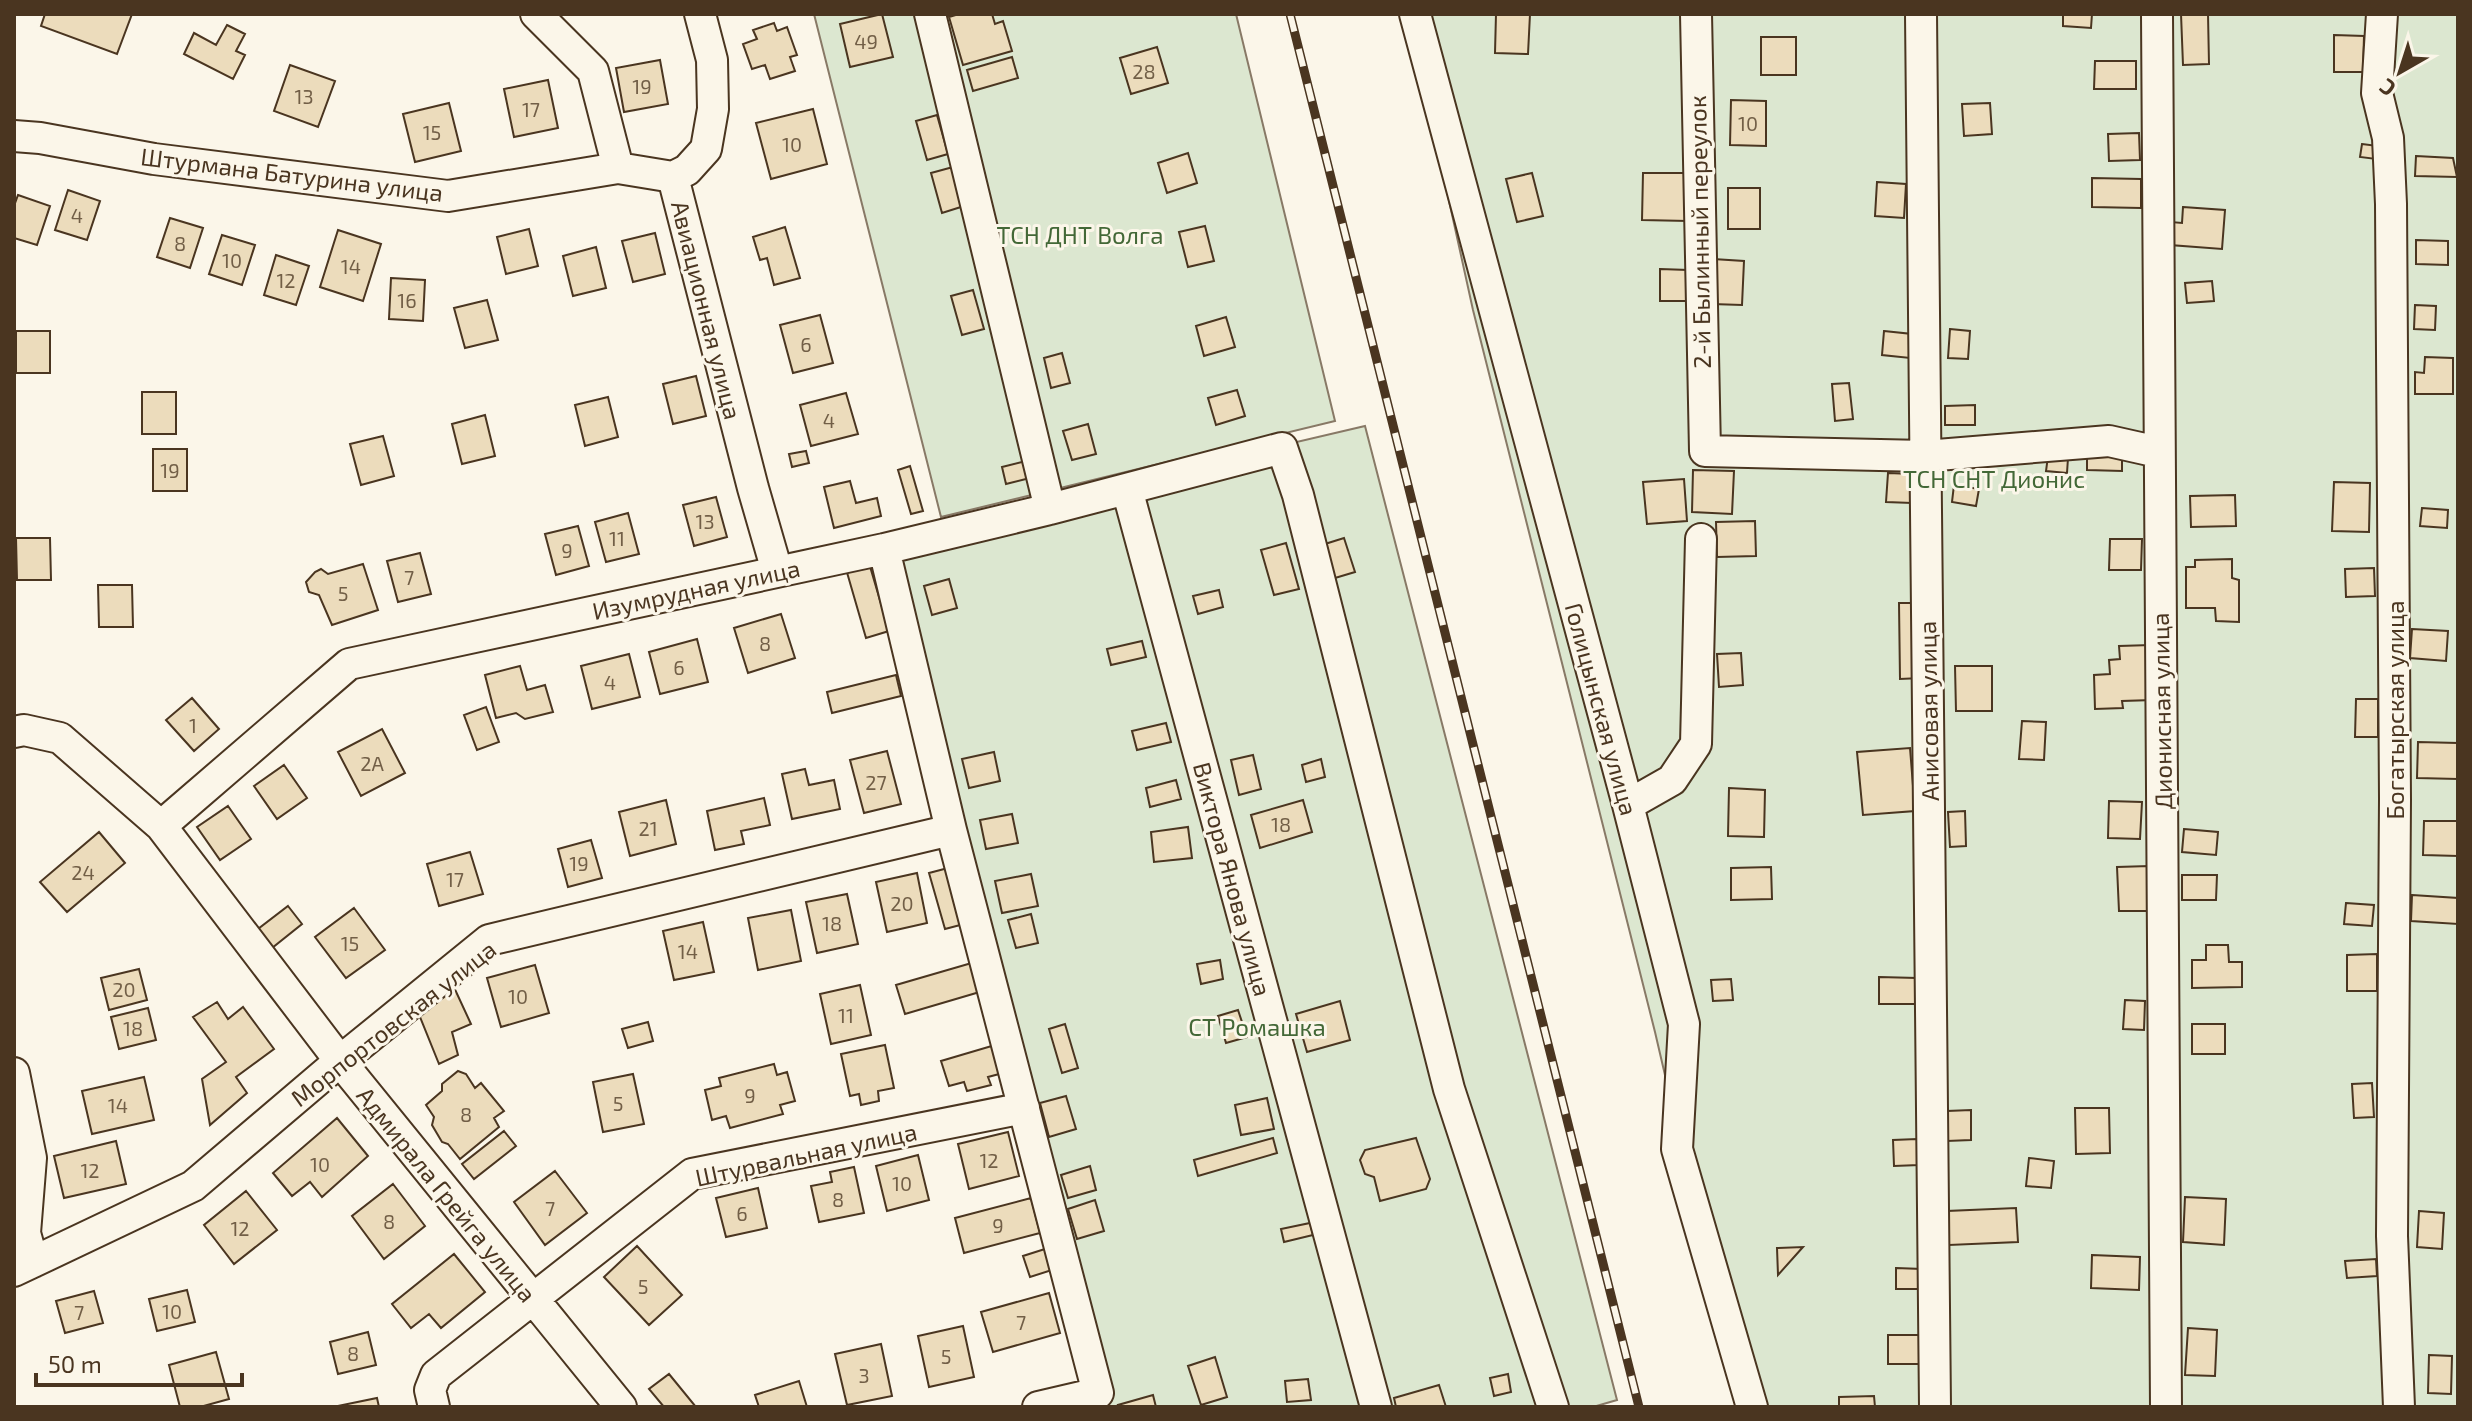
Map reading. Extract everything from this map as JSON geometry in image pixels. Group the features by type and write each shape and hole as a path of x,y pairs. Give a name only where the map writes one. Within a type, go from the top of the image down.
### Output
{"street":[{"path":"536,14 593,71 618,168"},
{"name":"Авиационная улица","path":"700,14 712,60 713,109 706,149 687,170 673,177 777,571"},
{"path":"930,14 1050,509"},
{"name":"Голицынская улица","path":"1415,14 1684,1024 1677,1149 1752,1407"},
{"name":"2-й Былинный переулок","path":"1696,14 1705,451 1925,456"},
{"name":"Анисовая улица","path":"1921,14 1935,1407"},
{"name":"Дионисная улица","path":"2157,14 2166,1407"},
{"name":"Богатырская улица","path":"2382,14 2377,93 2388,138 2391,220 2395,799 2392,1236 2399,1407"},
{"name":"Штурмана Батурина улица","path":"14,136 154,159 448,196 618,168 673,177"},
{"path":"1925,456 2109,441 2158,452"},
{"name":"Изумрудная улица","path":"161,826 349,664 884,549 1282,448 1298,495 1449,1089 1553,1407"},
{"name":"Виктора Янова улица","path":"1127,489 1376,1407"},
{"path":"1628,805 1672,780 1696,744 1701,539"},
{"path":"884,549 951,830 1098,1393 1038,1407"},
{"name":"Адмирала Грейга улица","path":"14,732 24,730 60,738 161,826 340,1061 621,1407"},
{"name":"Морпортовская улица","path":"23,1267 193,1186 489,940 951,830"},
{"path":"14,1073 31,1158 23,1267"},
{"name":"Штурвальная улица","path":"434,1407 430,1390 436,1375 692,1174 1024,1108"}],"green space":[{"name":"ТСН ДНТ Волга","path":"814,14 1236,14 1335,421 941,517"},
{"name":"ТСН СНТ Дионис","path":"1408,14 2458,14 2458,1407 1742,1407 1655,1032 1473,310"},
{"name":"СТ Ромашка","path":"1365,426 1617,1400 1593,1407 1094,1407 877,540"}],"building":[{"path":"45,14 132,14 117,54 41,26"},
{"path":"882,14 893,57 850,67 840,24"},
{"path":"992,14 995,24 1003,21 1012,51 963,65 949,17"},
{"path":"1496,14 1530,14 1528,54 1495,53"},
{"path":"2063,14 2092,14 2091,28 2063,26"},
{"path":"2181,14 2208,14 2209,64 2183,65"},
{"path":"774,23 777,31 787,27 797,55 790,57 795,71 770,79 765,65 752,69 743,44 757,39 753,30"},
{"path":"227,25 245,34 236,51 245,55 233,79 184,54 194,33 216,45"},
{"path":"2334,35 2364,36 2363,72 2334,72"},
{"path":"1761,37 1796,37 1796,75 1761,75"},
{"path":"1157,47 1168,83 1131,94 1120,58"},
{"path":"1012,57 1018,78 973,91 967,70"},
{"path":"660,60 668,104 624,112 616,68"},
{"path":"2095,61 2136,61 2136,89 2094,89"},
{"path":"290,65 335,81 318,127 274,111"},
{"path":"548,80 558,128 514,137 504,89"},
{"path":"1731,100 1766,101 1766,146 1730,145"},
{"path":"449,103 461,151 415,162 403,114"},
{"path":"1990,103 1992,134 1964,136 1962,104"},
{"path":"813,109 827,164 771,179 756,123"},
{"path":"937,115 948,154 927,160 916,121"},
{"path":"2139,133 2140,160 2109,161 2108,134"},
{"path":"2362,144 2378,146 2376,159 2360,157"},
{"path":"1188,153 1197,183 1167,193 1158,163"},
{"path":"2416,156 2453,158 2457,177 2415,176"},
{"path":"953,167 964,206 942,213 931,173"},
{"path":"1532,173 1543,216 1517,222 1506,179"},
{"path":"1643,173 1688,173 1688,221 1642,220"},
{"path":"2092,178 2141,179 2141,208 2092,207"},
{"path":"1877,182 1906,184 1904,218 1875,216"},
{"path":"1728,188 1760,188 1760,229 1728,229"},
{"path":"68,190 100,201 87,240 55,230"},
{"path":"18,195 50,206 37,245 14,238 14,206"},
{"path":"2183,207 2225,210 2222,249 2170,245 2171,222 2182,223"},
{"path":"170,218 203,228 190,268 157,257"},
{"path":"1205,226 1214,261 1188,267 1179,232"},
{"path":"785,227 800,278 774,285 767,258 760,260 753,237"},
{"path":"529,229 538,266 506,274 497,237"},
{"path":"338,230 381,244 363,301 320,287"},
{"path":"655,233 665,274 633,282 622,241"},
{"path":"222,235 255,245 242,285 209,274"},
{"path":"2416,240 2448,241 2448,265 2416,264"},
{"path":"596,247 606,288 573,296 563,256"},
{"path":"276,255 309,266 296,305 264,295"},
{"path":"1713,259 1744,261 1742,305 1712,304"},
{"path":"1660,269 1688,270 1688,301 1660,301"},
{"path":"391,278 425,280 423,321 389,319"},
{"path":"2212,281 2214,301 2187,303 2185,283"},
{"path":"973,290 984,329 962,335 951,296"},
{"path":"487,300 498,340 465,348 454,308"},
{"path":"2415,305 2436,306 2435,330 2414,329"},
{"path":"820,315 833,363 793,373 780,325"},
{"path":"1226,317 1235,347 1204,356 1196,326"},
{"path":"1950,329 1970,331 1968,359 1948,358"},
{"path":"16,331 50,331 50,373 16,373"},
{"path":"1884,331 1912,334 1910,358 1882,355"},
{"path":"1062,353 1070,383 1051,388 1044,358"},
{"path":"2425,357 2453,358 2453,394 2415,394 2415,372 2424,373"},
{"path":"696,376 706,416 673,424 663,384"},
{"path":"1849,383 1853,419 1835,421 1832,384"},
{"path":"1237,390 1245,416 1216,425 1208,398"},
{"path":"142,392 176,392 176,434 142,434"},
{"path":"846,393 858,434 811,446 800,405"},
{"path":"608,397 618,437 585,446 575,405"},
{"path":"1975,405 1975,425 1945,425 1945,406"},
{"path":"485,415 495,456 462,464 452,424"},
{"path":"1088,424 1096,454 1072,460 1063,431"},
{"path":"383,436 394,476 361,485 350,444"},
{"path":"153,449 187,449 187,491 153,491"},
{"path":"806,451 809,463 792,467 789,454"},
{"path":"2087,451 2122,453 2122,471 2087,470"},
{"path":"2048,456 2068,458 2067,473 2046,471"},
{"path":"1026,461 1030,478 1006,484 1002,467"},
{"path":"910,466 923,511 911,514 898,470"},
{"path":"1693,470 1734,471 1732,514 1692,512"},
{"path":"1888,473 1913,474 1912,503 1886,502"},
{"path":"1684,479 1687,521 1647,524 1643,482"},
{"path":"850,481 856,503 877,498 881,516 834,528 824,487"},
{"path":"2334,482 2370,483 2369,532 2332,531"},
{"path":"1954,485 1979,489 1976,506 1952,502"},
{"path":"2235,495 2236,526 2191,527 2190,496"},
{"path":"716,497 727,537 694,546 683,505"},
{"path":"2422,508 2448,510 2447,528 2420,526"},
{"path":"628,513 639,554 606,562 595,522"},
{"path":"1755,521 1756,556 1717,557 1716,522"},
{"path":"578,526 589,566 556,575 545,534"},
{"path":"16,538 50,538 51,580 17,580"},
{"path":"1344,538 1355,572 1335,578 1325,544"},
{"path":"2110,539 2142,539 2141,570 2109,570"},
{"path":"1286,543 1299,589 1274,595 1261,550"},
{"path":"420,553 431,594 398,602 387,561"},
{"path":"2232,559 2232,578 2239,580 2239,622 2216,621 2215,608 2186,608 2186,567 2195,567 2195,560"},
{"path":"869,563 889,631 866,638 846,569"},
{"path":"363,564 378,610 332,625 319,595 309,592 306,582 321,569 328,574"},
{"path":"2374,568 2375,596 2346,597 2345,569"},
{"path":"949,579 957,608 932,615 924,586"},
{"path":"98,585 132,585 133,627 99,627"},
{"path":"1219,590 1223,607 1198,614 1193,596"},
{"path":"1899,603 1920,603 1921,678 1900,679"},
{"path":"781,614 795,658 748,673 734,628"},
{"path":"2412,629 2448,631 2446,661 2410,658"},
{"path":"697,639 708,682 660,694 649,652"},
{"path":"1142,641 1146,657 1111,665 1107,649"},
{"path":"2151,645 2153,700 2122,701 2123,708 2095,709 2094,675 2110,674 2109,660 2120,659 2119,646"},
{"path":"1741,653 1743,685 1719,687 1717,654"},
{"path":"629,654 640,697 592,709 581,666"},
{"path":"520,666 527,690 545,685 553,712 525,719 516,713 496,718 485,675"},
{"path":"1955,666 1992,666 1992,711 1956,711"},
{"path":"896,675 901,696 832,713 827,692"},
{"path":"192,698 219,729 194,751 166,720"},
{"path":"2356,699 2378,699 2378,737 2355,737"},
{"path":"486,707 499,742 477,750 464,715"},
{"path":"2022,721 2046,722 2044,760 2019,759"},
{"path":"1166,723 1171,742 1137,750 1132,731"},
{"path":"382,729 405,773 361,796 338,752"},
{"path":"2418,742 2458,743 2458,779 2417,778"},
{"path":"1910,748 1915,811 1863,815 1857,752"},
{"path":"887,751 901,804 864,813 850,760"},
{"path":"994,752 1000,781 969,788 962,759"},
{"path":"1253,755 1261,789 1239,795 1231,760"},
{"path":"1321,759 1325,777 1306,782 1302,765"},
{"path":"284,765 307,798 277,819 254,786"},
{"path":"805,769 809,785 834,780 840,809 792,819 782,774"},
{"path":"1176,780 1181,799 1150,807 1146,788"},
{"path":"1729,788 1765,790 1764,837 1728,836"},
{"path":"764,798 770,825 741,831 744,844 715,850 707,811"},
{"path":"666,800 676,844 630,856 619,812"},
{"path":"1303,800 1312,832 1260,848 1251,815"},
{"path":"2109,801 2142,802 2140,839 2108,838"},
{"path":"228,806 251,839 220,860 197,827"},
{"path":"1965,811 1966,846 1950,847 1948,812"},
{"path":"1012,814 1018,843 986,849 980,820"},
{"path":"2424,821 2458,821 2458,856 2423,855"},
{"path":"1188,827 1192,858 1154,862 1151,832"},
{"path":"2184,829 2218,832 2216,855 2182,852"},
{"path":"99,832 125,863 67,912 40,882"},
{"path":"591,840 602,878 568,887 558,849"},
{"path":"470,852 483,894 439,906 427,864"},
{"path":"2149,866 2150,911 2119,911 2117,867"},
{"path":"1771,867 1772,899 1731,900 1731,868"},
{"path":"948,868 964,924 945,929 929,873"},
{"path":"917,873 927,923 887,932 876,882"},
{"path":"1031,874 1038,906 1002,913 995,881"},
{"path":"2182,875 2217,875 2216,900 2182,900"},
{"path":"847,894 858,944 817,953 806,902"},
{"path":"2412,895 2458,898 2458,924 2411,921"},
{"path":"2346,903 2374,905 2372,926 2344,924"},
{"path":"288,906 302,924 272,948 258,929"},
{"path":"354,908 385,950 346,978 315,937"},
{"path":"791,910 801,961 758,970 748,918"},
{"path":"1031,914 1038,943 1016,948 1008,920"},
{"path":"703,922 714,972 674,980 663,931"},
{"path":"2206,945 2228,945 2229,962 2242,962 2242,987 2192,988 2192,960 2206,960"},
{"path":"2377,954 2377,991 2347,991 2347,955"},
{"path":"1220,960 1223,979 1201,984 1197,964"},
{"path":"975,962 983,991 905,1014 896,985"},
{"path":"535,965 549,1013 501,1027 487,978"},
{"path":"139,969 147,1000 109,1010 101,978"},
{"path":"1879,977 1917,978 1917,1004 1879,1004"},
{"path":"1731,979 1733,1000 1713,1001 1711,980"},
{"path":"452,983 471,1024 452,1032 458,1055 439,1064 418,1012"},
{"path":"860,985 871,1035 831,1044 820,994"},
{"path":"2125,1000 2145,1001 2144,1030 2123,1029"},
{"path":"1340,1001 1350,1040 1307,1052 1296,1014"},
{"path":"217,1002 228,1019 243,1007 274,1049 236,1077 247,1093 210,1125 202,1079 226,1062 193,1017"},
{"path":"148,1008 156,1040 119,1049 111,1017"},
{"path":"1238,1010 1247,1037 1226,1043 1218,1016"},
{"path":"648,1022 653,1041 628,1048 622,1029"},
{"path":"1065,1024 1078,1068 1062,1073 1049,1029"},
{"path":"2192,1024 2225,1024 2225,1054 2192,1054"},
{"path":"885,1045 894,1088 878,1091 879,1101 861,1105 859,1094 850,1096 841,1054"},
{"path":"995,1045 1003,1073 988,1077 991,1085 967,1091 964,1082 949,1086 941,1061"},
{"path":"774,1064 777,1075 787,1072 795,1101 780,1105 783,1114 730,1128 726,1116 712,1120 705,1090 721,1086 719,1078"},
{"path":"458,1071 466,1074 475,1088 481,1083 504,1111 494,1118 499,1127 460,1159 448,1144 442,1142 432,1125 434,1117 426,1105 442,1091 442,1084"},
{"path":"633,1074 644,1124 603,1132 593,1082"},
{"path":"144,1077 154,1120 92,1134 82,1091"},
{"path":"2372,1083 2374,1117 2354,1118 2352,1084"},
{"path":"1066,1096 1076,1129 1049,1137 1040,1103"},
{"path":"1267,1098 1274,1129 1241,1135 1235,1105"},
{"path":"2075,1108 2109,1108 2110,1153 2076,1154"},
{"path":"1971,1110 1971,1140 1947,1141 1947,1111"},
{"path":"337,1118 368,1156 322,1197 310,1182 292,1196 273,1173"},
{"path":"504,1131 516,1146 474,1179 462,1164"},
{"path":"1008,1132 1019,1176 969,1189 958,1144"},
{"path":"1273,1138 1277,1153 1198,1176 1194,1160"},
{"path":"1416,1138 1430,1179 1426,1189 1380,1201 1374,1177 1365,1174 1360,1160 1365,1150"},
{"path":"1917,1139 1919,1165 1894,1166 1893,1140"},
{"path":"116,1141 126,1184 64,1198 54,1156"},
{"path":"918,1155 929,1200 887,1211 876,1166"},
{"path":"2029,1158 2054,1161 2051,1188 2026,1186"},
{"path":"1090,1166 1096,1190 1068,1198 1061,1175"},
{"path":"854,1167 864,1213 819,1222 811,1186 832,1182 830,1172"},
{"path":"555,1171 587,1213 545,1245 514,1202"},
{"path":"393,1184 425,1226 384,1259 352,1216"},
{"path":"758,1188 767,1228 726,1237 716,1198"},
{"path":"246,1191 277,1230 234,1264 204,1225"},
{"path":"2185,1197 2226,1199 2224,1245 2183,1242"},
{"path":"1031,1198 1040,1233 964,1253 955,1218"},
{"path":"1095,1200 1104,1231 1077,1239 1068,1209"},
{"path":"2016,1208 2018,1242 1949,1245 1947,1211"},
{"path":"2419,1211 2444,1213 2442,1249 2417,1247"},
{"path":"1310,1223 1313,1235 1284,1242 1281,1229"},
{"path":"637,1246 682,1295 649,1325 604,1277"},
{"path":"1803,1247 1778,1275 1777,1248"},
{"path":"1048,1248 1055,1269 1030,1277 1023,1256"},
{"path":"454,1254 485,1292 441,1328 429,1314 411,1328 392,1304"},
{"path":"2092,1255 2140,1257 2139,1290 2091,1288"},
{"path":"2376,1259 2377,1276 2347,1278 2345,1261"},
{"path":"1896,1268 1922,1269 1922,1289 1896,1289"},
{"path":"187,1290 195,1322 157,1331 149,1299"},
{"path":"94,1291 103,1323 65,1333 56,1301"},
{"path":"1049,1293 1060,1333 993,1352 981,1312"},
{"path":"963,1326 974,1377 929,1387 918,1336"},
{"path":"2188,1328 2217,1330 2215,1376 2185,1375"},
{"path":"368,1332 376,1365 338,1374 330,1342"},
{"path":"1888,1335 1920,1335 1920,1364 1888,1364"},
{"path":"881,1344 892,1396 847,1405 835,1354"},
{"path":"216,1352 229,1399 200,1407 180,1407 169,1365"},
{"path":"2429,1355 2452,1356 2451,1394 2428,1393"},
{"path":"1215,1357 1227,1397 1201,1405 1188,1366"},
{"path":"669,1374 696,1407 664,1407 649,1389"},
{"path":"1508,1374 1511,1392 1494,1396 1490,1378"},
{"path":"1308,1379 1311,1400 1287,1402 1285,1381"},
{"path":"799,1381 807,1407 759,1407 755,1395"},
{"path":"1439,1385 1446,1407 1396,1407 1394,1398"},
{"path":"1153,1395 1156,1407 1118,1405"},
{"path":"1874,1396 1875,1407 1839,1407 1839,1397"},
{"path":"377,1398 379,1407 333,1407"}],"railway":[{"path":"1290,14 1639,1407"}]}
